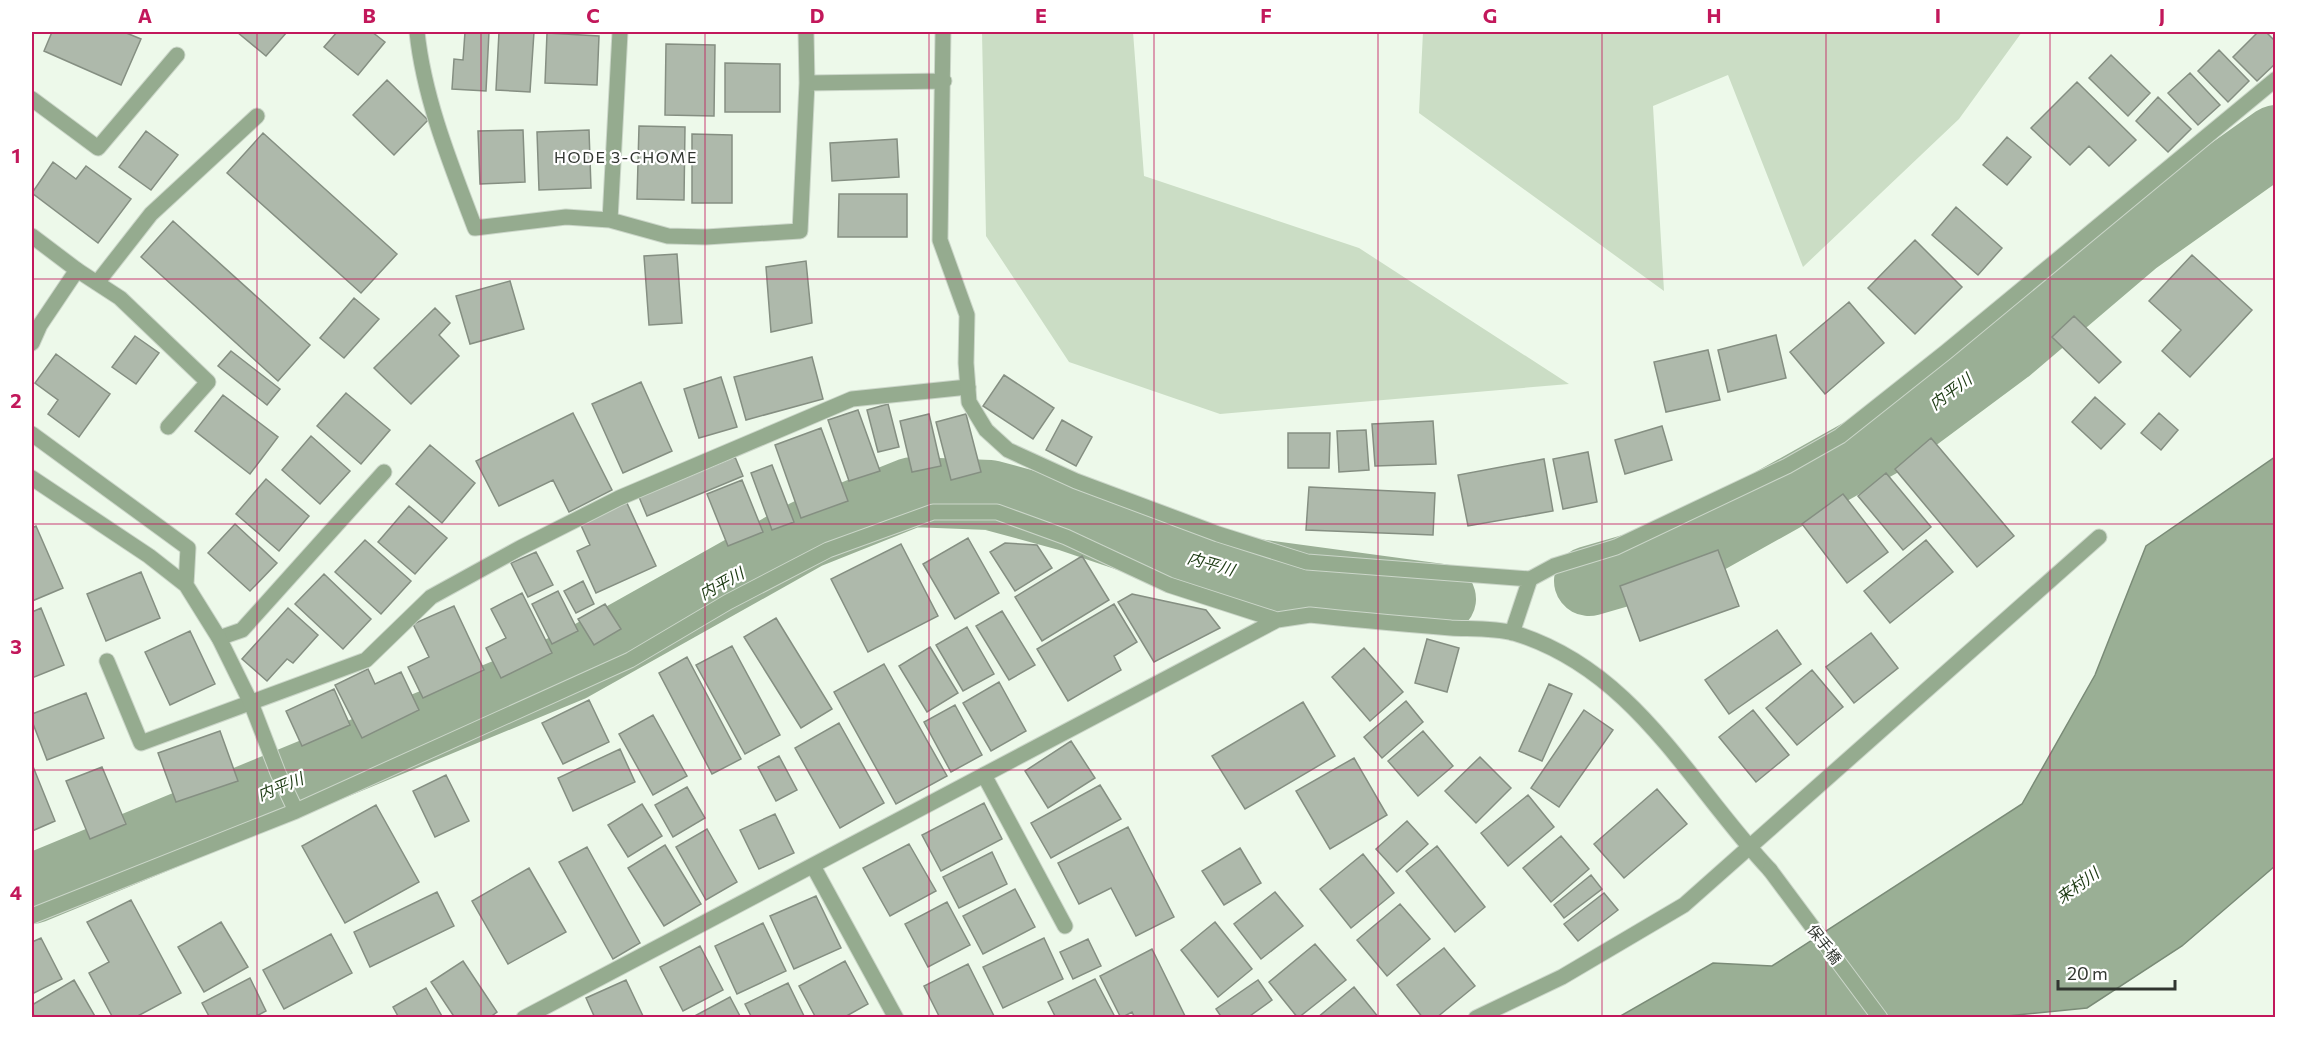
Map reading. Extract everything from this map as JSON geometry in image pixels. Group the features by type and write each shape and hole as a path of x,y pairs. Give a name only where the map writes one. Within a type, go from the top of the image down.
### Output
{"street":[{"path":"417,32 426,83 455,175 475,228 566,217 610,220 668,236 706,237 800,231 807,83 806,32"},
{"path":"610,220 620,32"},
{"path":"943,32 940,240 967,315 969,402 986,430 1008,450 1076,481 1218,534 1308,562 1530,579 1554,566 1616,547 1787,466 1840,436 1946,352 2276,79"},
{"path":"32,99 98,148 177,54"},
{"path":"807,83 944,81"},
{"path":"97,283 151,214 257,116"},
{"path":"32,236 77,270 120,298 208,381 168,427"},
{"path":"32,343 40,325 77,270"},
{"path":"107,661 141,743 366,660 431,597 520,548 619,498 852,399 968,387"},
{"path":"32,434 188,548 186,585"},
{"path":"219,638 242,630 384,472"},
{"path":"32,478 149,556 186,585 219,638 251,703 278,773 296,811"},
{"path":"32,916 296,811 630,660 728,602 828,550 933,512 997,512 1066,537 1169,585 1277,620"},
{"path":"1476,1017 1562,977 1684,905 2099,537"},
{"path":"1512,633 1530,579"},
{"name":"保手橋","path":"1277,620 1310,615 1512,633 1546,646 1587,668 1615,689 1652,726 1748,847 1770,870 1880,1017"},
{"path":"524,1017 1277,620"},
{"path":"984,775 1065,926"},
{"path":"813,866 896,1017"}],"shaded area":[{"path":"982,32 1133,32 1144,176 1359,248 1569,384 1220,414 1069,362 986,236"},
{"path":"1423,32 2022,32 1959,119 1803,267 1728,75 1653,106 1664,291 1419,113"}],"water":[{"path":"2275,116 2275,165 2229,193 2157,230 2045,310 2033,295 2121,235 2168,209"},
{"name":"来村川","path":"2275,457 2275,866 2182,946 2087,1008 1987,1018 1617,1018 1713,963 1772,966 2022,804 2095,675 2146,546"}],"building":[{"path":"52,32 124,32 141,39 121,85 44,51"},
{"path":"237,32 287,32 266,56"},
{"path":"337,32 372,32 385,42 358,75 324,47"},
{"path":"465,32 489,32 486,91 452,89 454,59 463,60"},
{"path":"499,32 534,32 530,92 496,90"},
{"path":"2258,32 2266,32 2276,42 2276,63 2257,81 2233,57"},
{"path":"547,33 599,36 597,85 545,83"},
{"path":"666,44 715,45 714,116 665,115"},
{"path":"2219,50 2249,81 2228,102 2198,71"},
{"path":"2111,55 2150,93 2128,116 2089,78"},
{"path":"725,63 780,64 780,112 725,112"},
{"path":"2190,73 2220,105 2198,125 2168,93"},
{"path":"387,80 428,120 394,155 353,115"},
{"path":"2077,82 2136,140 2109,166 2089,146 2070,165 2031,128"},
{"path":"2158,97 2191,129 2168,152 2136,121"},
{"path":"639,126 685,127 684,200 637,199"},
{"path":"523,130 525,182 480,184 478,131"},
{"path":"589,130 591,188 539,190 537,132"},
{"path":"146,131 178,155 151,190 119,167"},
{"path":"263,133 397,254 361,293 227,173"},
{"path":"692,134 732,135 732,203 692,203"},
{"path":"2007,137 2031,157 2007,185 1983,165"},
{"path":"897,139 899,177 832,181 830,143"},
{"path":"53,162 76,179 86,166 131,199 98,243 32,193"},
{"path":"839,194 907,194 907,237 838,237"},
{"path":"1956,207 2002,248 1978,275 1932,235"},
{"path":"173,221 310,345 278,381 141,257"},
{"path":"1915,240 1962,287 1915,334 1868,288"},
{"path":"677,254 682,323 649,325 644,256"},
{"path":"2192,255 2252,310 2190,377 2162,351 2181,330 2149,301"},
{"path":"806,261 812,323 771,332 766,267"},
{"path":"510,281 524,329 470,344 456,296"},
{"path":"354,298 379,319 344,358 320,338"},
{"path":"1849,302 1884,343 1825,394 1790,352"},
{"path":"435,308 450,323 439,335 459,356 411,404 374,368"},
{"path":"2074,316 2121,362 2099,383 2052,337"},
{"path":"1776,335 1786,378 1728,392 1718,350"},
{"path":"135,336 159,353 136,384 112,367"},
{"path":"1708,350 1720,400 1666,412 1654,362"},
{"path":"231,351 280,389 267,405 218,366"},
{"path":"56,354 110,394 79,437 48,414 58,400 35,383"},
{"path":"812,357 823,399 746,420 734,377"},
{"path":"1004,375 1054,408 1033,439 983,406"},
{"path":"721,377 737,427 699,438 684,389"},
{"path":"641,382 672,451 623,473 592,404"},
{"path":"346,393 390,430 361,464 317,426"},
{"path":"223,395 278,437 250,474 195,431"},
{"path":"2095,397 2125,424 2101,449 2072,422"},
{"path":"888,404 899,447 878,452 867,410"},
{"path":"858,410 880,471 849,481 828,420"},
{"path":"573,413 612,490 569,512 553,480 499,506 476,461"},
{"path":"2159,413 2178,430 2161,450 2141,433"},
{"path":"929,414 941,466 912,472 900,421"},
{"path":"966,414 981,472 951,480 936,422"},
{"path":"1062,420 1092,437 1076,466 1046,450"},
{"path":"1433,421 1436,464 1375,466 1372,424"},
{"path":"1662,426 1672,460 1625,474 1615,440"},
{"path":"821,428 848,501 801,518 775,445"},
{"path":"1366,430 1369,470 1339,472 1337,431"},
{"path":"1288,433 1330,433 1329,468 1288,468"},
{"path":"311,436 350,471 320,504 282,470"},
{"path":"1931,438 2014,536 1977,567 1895,469"},
{"path":"430,445 475,483 442,523 396,484"},
{"path":"1588,452 1597,502 1563,509 1553,459"},
{"path":"735,457 743,476 647,516 639,497"},
{"path":"1544,459 1553,511 1468,526 1458,475"},
{"path":"772,465 794,522 772,530 751,473"},
{"path":"1886,473 1931,527 1903,550 1858,496"},
{"path":"266,479 309,516 279,551 236,514"},
{"path":"742,480 763,532 728,546 707,494"},
{"path":"1309,487 1435,493 1433,535 1306,530"},
{"path":"1843,494 1888,552 1847,583 1802,524"},
{"path":"626,501 656,566 596,593 577,551 590,545 580,523"},
{"path":"409,506 447,538 415,574 378,542"},
{"path":"235,524 277,563 250,591 208,553"},
{"path":"36,526 63,588 32,601 32,528"},
{"path":"968,538 999,593 955,619 923,564"},
{"path":"365,540 411,581 381,614 335,572"},
{"path":"1926,540 1953,572 1890,623 1864,591"},
{"path":"1005,543 1037,545 1052,568 1015,591 990,552"},
{"path":"901,544 938,616 868,652 831,579"},
{"path":"1718,550 1739,606 1640,641 1620,586"},
{"path":"536,552 553,585 528,597 511,563"},
{"path":"1082,556 1109,600 1042,641 1015,597"},
{"path":"141,572 160,618 106,641 87,594"},
{"path":"324,574 371,619 343,649 295,604"},
{"path":"583,581 594,604 576,613 564,591"},
{"path":"558,591 578,631 552,644 532,604"},
{"path":"522,593 552,653 501,678 486,648 506,638 491,609"},
{"path":"1132,594 1206,610 1220,628 1154,662 1118,602"},
{"path":"605,604 621,629 594,645 578,619"},
{"path":"1114,604 1137,642 1114,656 1121,670 1068,701 1037,649"},
{"path":"454,606 484,670 423,698 408,667 429,657 413,624"},
{"path":"41,608 64,665 32,678 32,612"},
{"path":"288,608 318,635 293,663 287,659 267,681 242,659"},
{"path":"1002,611 1035,665 1009,680 976,626"},
{"path":"776,618 832,709 801,728 744,637"},
{"path":"967,627 994,674 963,691 936,645"},
{"path":"1777,630 1801,664 1729,714 1705,680"},
{"path":"190,631 215,684 170,705 145,652"},
{"path":"1871,633 1898,668 1854,703 1826,667"},
{"path":"1427,639 1459,648 1447,692 1415,683"},
{"path":"732,646 780,735 745,754 696,665"},
{"path":"930,647 958,693 927,712 899,666"},
{"path":"1364,648 1403,692 1370,721 1332,677"},
{"path":"687,657 741,759 712,774 659,673"},
{"path":"884,664 947,776 896,804 834,692"},
{"path":"368,669 375,684 401,672 419,710 362,738 335,685"},
{"path":"1812,670 1843,707 1797,745 1766,708"},
{"path":"999,682 1026,731 991,751 963,703"},
{"path":"1549,684 1572,694 1542,761 1519,751"},
{"path":"334,689 350,725 302,746 286,711"},
{"path":"86,693 104,738 47,760 32,721 32,714"},
{"path":"589,700 609,742 563,764 542,723"},
{"path":"1406,701 1423,722 1382,758 1364,737"},
{"path":"1303,702 1335,756 1245,809 1212,756"},
{"path":"955,705 982,755 951,772 924,722"},
{"path":"1584,710 1613,730 1559,807 1531,788"},
{"path":"1753,710 1789,755 1756,782 1719,737"},
{"path":"653,715 687,776 653,795 619,734"},
{"path":"839,723 884,803 840,828 795,748"},
{"path":"220,731 238,781 176,802 158,753"},
{"path":"1423,731 1453,766 1418,796 1388,761"},
{"path":"1071,741 1095,778 1048,808 1025,771"},
{"path":"620,749 635,782 573,811 558,778"},
{"path":"779,756 797,790 776,801 758,767"},
{"path":"1480,757 1511,788 1476,823 1445,791"},
{"path":"1354,758 1387,815 1330,849 1296,791"},
{"path":"32,764 55,821 32,831"},
{"path":"102,767 126,824 90,839 66,781"},
{"path":"446,775 469,821 435,837 413,791"},
{"path":"1100,785 1121,819 1051,858 1031,823"},
{"path":"687,787 705,818 673,837 655,805"},
{"path":"1657,789 1687,824 1624,878 1594,844"},
{"path":"1528,795 1554,827 1508,866 1481,833"},
{"path":"984,803 1002,839 941,871 922,835"},
{"path":"642,804 662,836 628,857 608,825"},
{"path":"376,805 419,882 345,923 302,846"},
{"path":"775,814 794,853 759,869 740,830"},
{"path":"1407,821 1428,844 1397,872 1376,849"},
{"path":"1128,827 1174,917 1136,936 1111,888 1079,904 1058,863"},
{"path":"707,829 737,882 706,900 676,847"},
{"path":"1561,836 1589,869 1551,902 1523,868"},
{"path":"909,844 936,891 890,916 863,868"},
{"path":"665,845 701,904 664,926 628,868"},
{"path":"1437,846 1485,907 1455,932 1406,871"},
{"path":"587,847 640,943 613,959 559,862"},
{"path":"1240,848 1261,883 1224,905 1202,871"},
{"path":"992,852 1007,884 959,908 943,877"},
{"path":"1363,854 1394,893 1351,928 1320,889"},
{"path":"529,868 566,932 508,964 472,901"},
{"path":"1591,875 1602,889 1564,918 1554,905"},
{"path":"1015,889 1035,927 983,954 963,916"},
{"path":"437,892 454,926 370,967 354,932"},
{"path":"1275,892 1303,926 1261,959 1234,924"},
{"path":"1604,893 1618,910 1578,941 1564,924"},
{"path":"816,896 841,948 794,969 770,916"},
{"path":"131,900 181,993 134,1018 113,1018 89,973 109,962 87,922"},
{"path":"947,902 970,945 928,967 905,924"},
{"path":"1400,904 1430,939 1387,976 1357,940"},
{"path":"221,922 248,967 204,992 178,947"},
{"path":"1215,922 1252,969 1218,997 1181,950"},
{"path":"763,923 786,971 737,994 715,946"},
{"path":"331,934 352,973 284,1009 263,970"},
{"path":"41,938 62,979 32,994 32,942"},
{"path":"1044,938 1063,979 1003,1008 983,967"},
{"path":"1088,939 1101,966 1073,979 1060,952"},
{"path":"1315,944 1346,980 1298,1018 1269,982"},
{"path":"700,946 723,990 683,1011 660,967"},
{"path":"1444,948 1475,986 1436,1018 1423,1018 1397,985"},
{"path":"1152,949 1186,1018 1135,1018 1132,1012 1121,1018 1100,976"},
{"path":"463,961 497,1012 489,1018 455,1018 431,982"},
{"path":"845,961 868,1004 843,1018 816,1018 799,986"},
{"path":"968,964 995,1018 940,1018 924,986"},
{"path":"250,978 266,1011 253,1018 210,1018 202,1003"},
{"path":"1095,979 1115,1017 1056,1018 1048,1002"},
{"path":"74,980 96,1018 35,1018 32,1005"},
{"path":"626,980 643,1016 595,1018 586,998"},
{"path":"1258,980 1272,1000 1247,1018 1222,1018 1216,1009"},
{"path":"788,983 805,1018 752,1018 745,1004"},
{"path":"1354,987 1379,1018 1317,1018"},
{"path":"426,988 443,1018 399,1018 393,1007"},
{"path":"730,997 741,1018 691,1018"}],"waterway":[{"name":"内平川","path":"1589,581 1679,555 1886,439 2007,349 2134,241 2276,140"},
{"name":"内平川","path":"32,889 570,667 807,534 912,492 990,495 1071,517 1227,570 1441,599"}],"district":[{"name":"HODE 3-CHOME","path":"626,156"}]}
